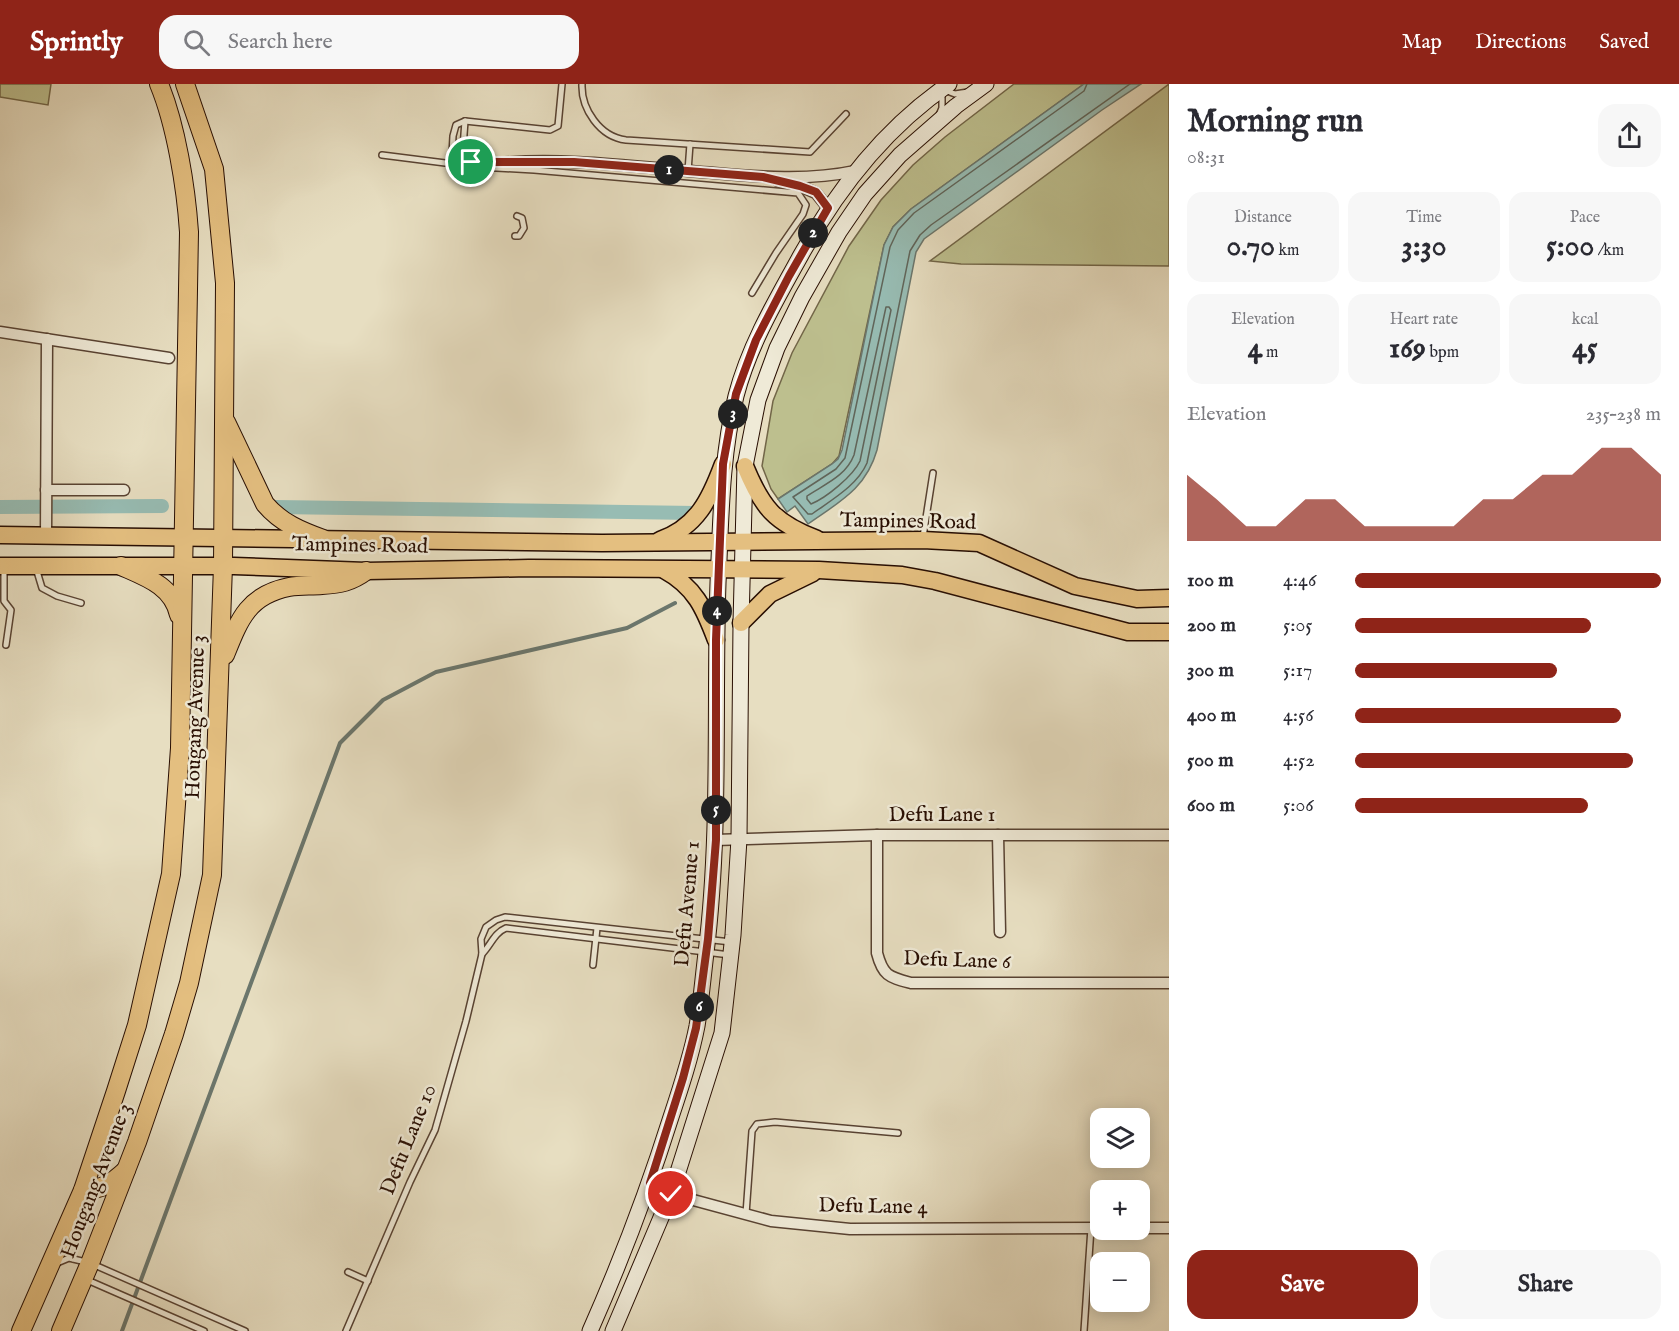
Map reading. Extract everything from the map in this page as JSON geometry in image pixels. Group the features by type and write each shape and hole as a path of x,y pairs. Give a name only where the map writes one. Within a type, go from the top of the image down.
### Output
{"highway":[{"name":"Hougang Avenue 3","path":"21,1331 83,1190 137,1025 171,874 180,748 189,232 182,175 165,97 159,84"},
{"name":"Hougang Avenue 3","path":"61,1331 127,1168 174,1034 196,952 212,875 224,538 225,283 214,170 186,84"},
{"path":"224,418 265,504 274,515 287,524 323,539"},
{"path":"122,566 144,576 170,594 176,603 182,635"},
{"path":"220,668 239,620 254,602 291,586 340,584 352,581 366,571"},
{"path":"83,1190 104,1188 115,1181 127,1168"}],"main road":[{"path":"719,570 723,464 736,394 756,340 828,208 855,171 887,135 946,86"},
{"path":"613,1331 671,1194 722,1033 732,948 739,839 741,623 746,466 758,400 777,348 813,276 866,194 900,155 982,87"},
{"path":"650,543 676,534 692,520 712,495 723,464"},
{"path":"746,466 755,490 768,510 801,533 825,543"},
{"name":"Tampines Road","path":"0,535 650,543 825,543 923,540 979,543 1075,586 1137,599 1169,598"},
{"name":"Tampines Road","path":"2,566 223,566 366,571 518,568 819,570 902,575 934,581 1128,632 1169,632"},
{"path":"663,570 680,579 699,600 716,640"},
{"name":"Defu Avenue 1","path":"590,1331 650,1183 696,1028 707,945 716,840 716,640 719,570"},
{"path":"741,623 770,594 819,570"}],"street":[{"path":"500,163 529,160 574,162 763,177 838,175 855,171"},
{"path":"763,177 816,192 828,208"},
{"path":"0,332 169,358"},
{"path":"46,536 47,339"},
{"path":"46,492 124,490"},
{"name":"Defu Lane 1","path":"716,840 877,835 1169,835"},
{"name":"Defu Lane 6","path":"877,835 877,953 881,968 891,978 910,983 1169,983"},
{"path":"998,835 1000,932"},
{"name":"Defu Lane 4","path":"650,1183 671,1194 771,1221 850,1229 1090,1228"},
{"path":"1150,1228 1169,1228"}],"lane":[{"path":"461,163 452,155 455,128 465,121 550,130 558,126 562,84"},
{"path":"582,84 583,102 597,124 609,135 618,139 810,152 846,114"},
{"path":"946,86 955,94 982,87"},
{"path":"935,124 942,108 946,86"},
{"path":"461,163 465,121"},
{"path":"688,171 690,144"},
{"path":"382,155 461,163 478,161 500,163"},
{"path":"478,161 478,167 798,194 806,205 803,214 752,293"},
{"path":"515,237 519,236 524,228 522,218 517,216"},
{"path":"923,540 933,473"},
{"path":"2,566 4,601 11,610 6,645"},
{"path":"35,566 42,588 57,596 81,603"},
{"name":"Defu Lane 10","path":"346,1331 410,1182 435,1130 456,1060 482,954 481,939 486,927 505,917 732,948"},
{"name":"Defu Lane 10","path":"482,954 491,945 499,931 506,928 596,939 732,948"},
{"path":"593,965 597,928"},
{"path":"746,1214 752,1131 757,1124 775,1122 898,1132"},
{"path":"1084,1331 1095,1240"},
{"path":"49,1270 60,1261 69,1258 124,1295 204,1331"},
{"path":"87,1271 130,1280 245,1331"},
{"path":"348,1272 368,1281"}],"green space":[{"path":"0,84 51,84 48,105 0,97"},
{"path":"1014,84 1084,84 911,209 893,227 884,245 839,456 832,464 778,499 771,489 762,466 773,401 792,353 849,246 881,200 913,165 945,137"},
{"path":"1169,84 1169,266 961,264 930,261"}],"water":[{"path":"1084,84 1141,84 924,239 916,252 877,450 866,475 859,485 841,501 808,524 795,506 787,512 778,499 832,464 838,459 842,450 884,245 893,227 911,209"}],"waterway":[{"path":"0,507 162,506"},
{"path":"275,507 695,513"},
{"path":"122,1331 340,743 383,700 436,672 627,628 675,603"}],"route":[{"path":"471,162 500,163 529,160 574,162 763,177 816,192 828,208 756,340 736,394 723,464 716,640 716,840 708,939 696,1028 650,1183 671,1194"}]}
